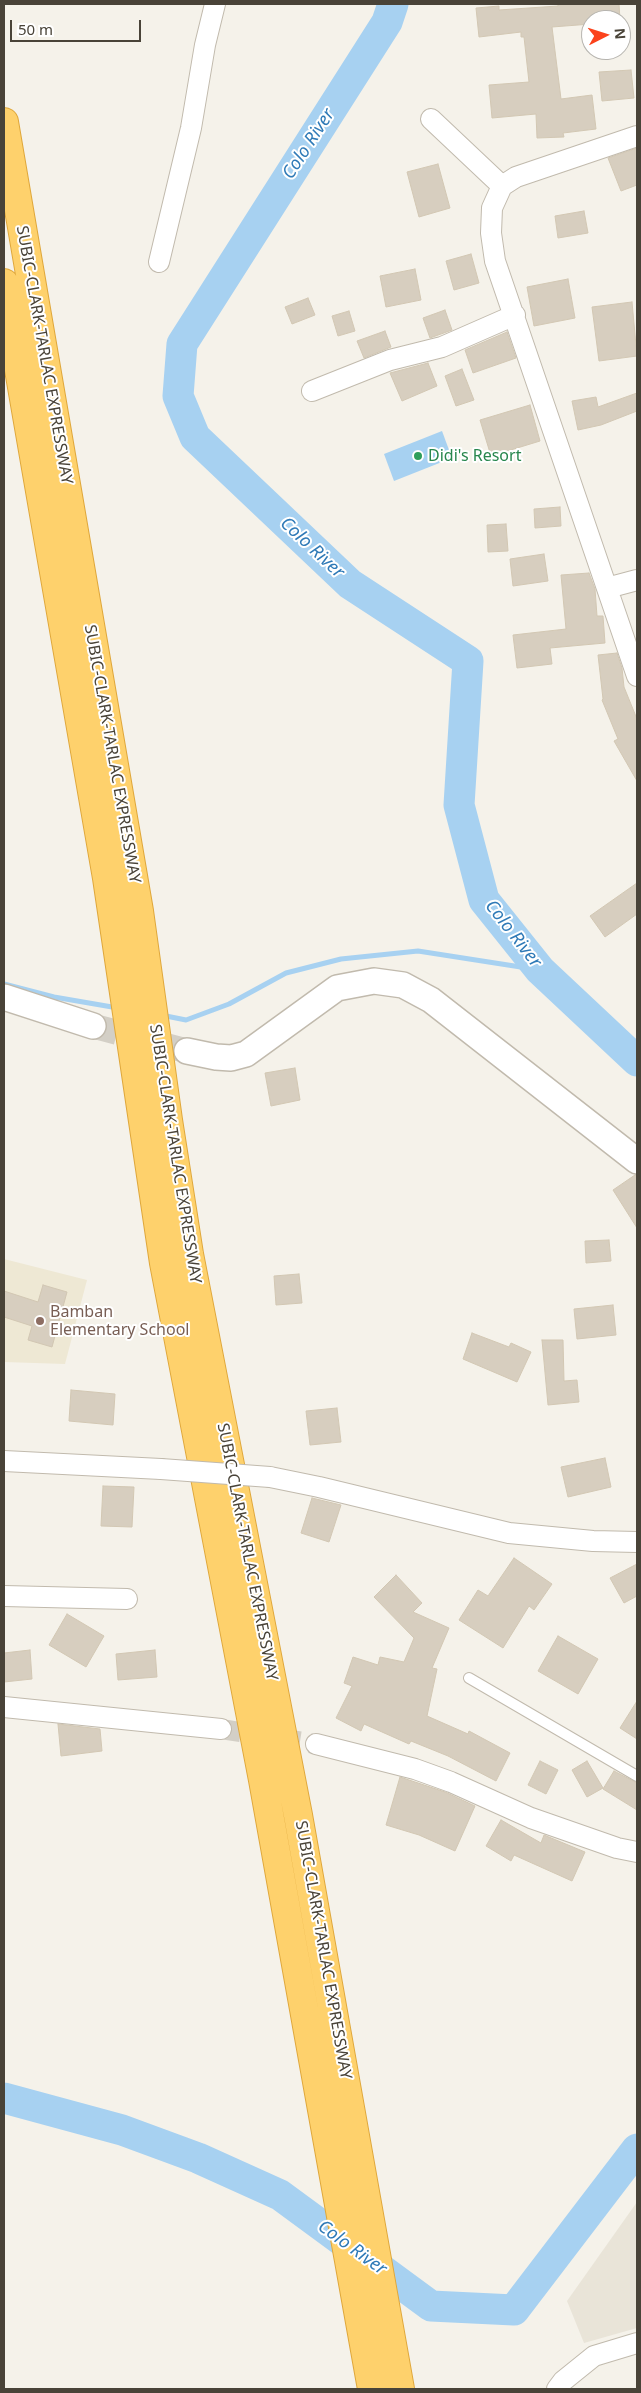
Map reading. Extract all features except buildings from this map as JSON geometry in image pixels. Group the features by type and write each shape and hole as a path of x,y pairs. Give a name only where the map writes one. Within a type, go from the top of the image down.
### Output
{"highway":[{"name":"SUBIC-CLARK-TARLAC EXPRESSWAY","path":"4,122 139,911 168,1120 190,1254 340,2044 400,2389"},
{"name":"SUBIC-CLARK-TARLAC EXPRESSWAY","path":"4,283 107,878 164,1263 309,2034 372,2389"}],"street":[{"path":"159,262 191,128 205,45 216,4"},
{"path":"431,119 502,186"},
{"path":"637,136 516,177 502,186 492,208 491,233 495,261 637,676"},
{"path":"312,391 390,360 442,347 515,316"},
{"path":"607,588 637,580"},
{"path":"187,1051 231,1058 246,1054 337,988 374,981 403,985 431,1000 637,1161"},
{"path":"4,996 93,1026"},
{"path":"4,1460 270,1477 510,1533 593,1541 637,1542"},
{"path":"4,1596 127,1600"},
{"path":"4,1707 220,1729"},
{"path":"316,1744 415,1769 451,1782 531,1818 617,1848 637,1852"},
{"path":"557,2389 563,2381 594,2356 637,2343"}],"lane":[{"path":"469,1678 637,1776"}],"shaded area":[{"name":"Bamban Elementary School","path":"4,1259 87,1280 65,1364 4,1362"},
{"path":"637,2202 637,2328 584,2343 567,2301"}],"water":[{"name":"Didi's Resort","path":"442,431 452,458 394,481 384,454"}],"waterway":[{"name":"Colo River","path":"393,4 387,22 182,344 178,396 195,437 350,584 468,661 459,805 484,900 540,970 637,1061"},
{"path":"161,1015 186,1020 229,1004 286,973 341,959 418,951 540,970"},
{"path":"4,984 54,997 118,1008"},
{"name":"Colo River","path":"4,2098 122,2130 198,2158 280,2195 431,2306 514,2310 637,2149"}],"tunnel":[{"path":"93,1026 187,1051"},
{"path":"221,1729 316,1744"}],"place":[{"name":"Didi's Resort","path":"418,456"},
{"name":"Bamban Elementary School","path":"40,1321"}]}
